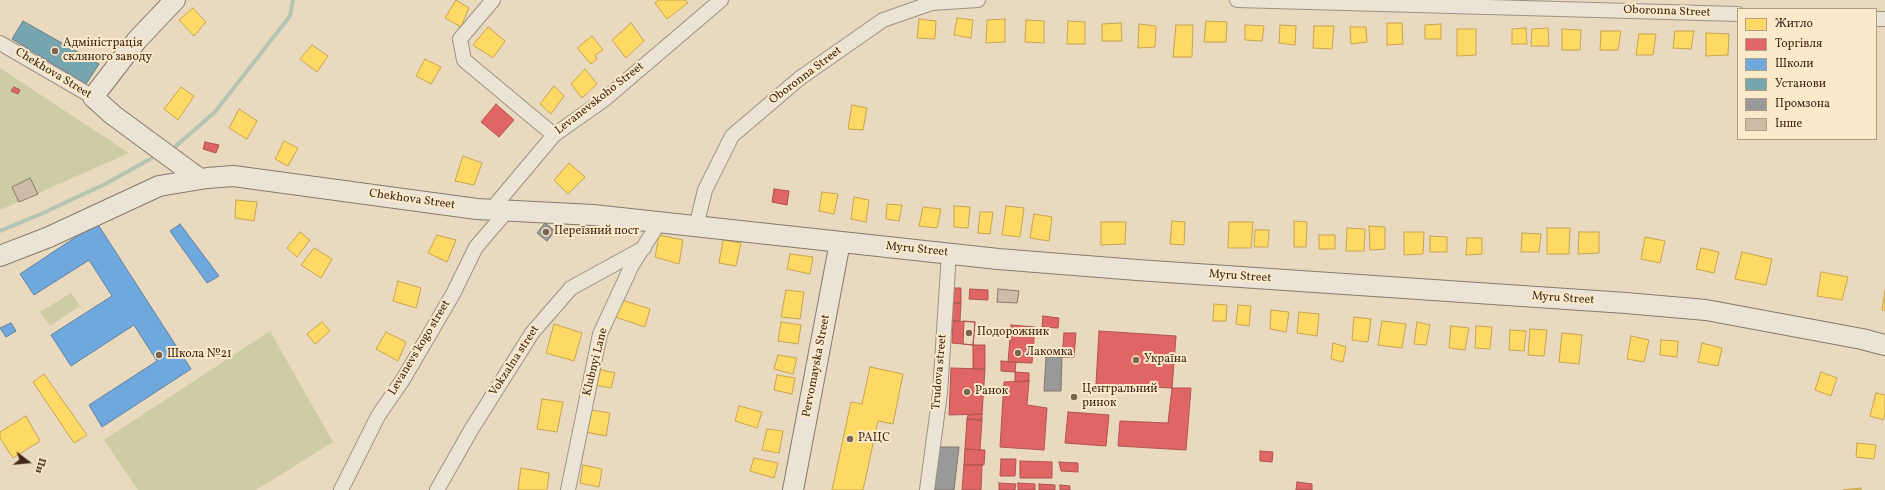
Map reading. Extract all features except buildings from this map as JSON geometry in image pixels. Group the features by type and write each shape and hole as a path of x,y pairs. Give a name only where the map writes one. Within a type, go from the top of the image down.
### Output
{"street":[{"path":"93,97 137,40 175,0"},
{"path":"493,0 460,39 464,60 554,135"},
{"name":"Levanevskoho Street","path":"499,211 554,135 605,99 721,0"},
{"name":"Oboronna Street","path":"696,227 705,190 732,136 800,78 882,20 932,3 978,0"},
{"name":"Oboronna Street","path":"1237,0 1737,14"},
{"name":"Chekhova Street","path":"0,43 93,97 113,115 200,179"},
{"name":"Chekhova Street","path":"0,256 49,237 160,186 200,179 233,176 499,211 593,215"},
{"name":"Levanevs'kogo street","path":"341,490 378,416 404,378 445,307 476,247 499,211"},
{"name":"Myru Street","path":"593,215 840,242 1137,270 1706,310 1862,338 1885,345"},
{"name":"Klubnyi Lane","path":"568,490 600,334 632,265 659,223"},
{"name":"Pervomayska Street","path":"793,490 840,242"},
{"name":"Vokzalna street","path":"437,490 471,430 532,333 571,288 644,248"},
{"name":"Trudova street","path":"927,490 940,393 949,253"}],"green space":[{"path":"0,68 129,153 0,210"},
{"path":"71,293 80,306 50,326 40,312"},
{"path":"270,331 333,442 256,490 138,490 104,440"}],"waterway":[{"path":"176,146 215,112 290,16 293,0"},
{"path":"0,231 41,214 105,184 152,158"}],"place":[{"name":"Адміністрація скляного заводу","path":"55,51"},
{"name":"Переїзний пост","path":"546,232"},
{"name":"Подорожник","path":"969,333"},
{"name":"Лакомка","path":"1018,353"},
{"name":"Школа №21","path":"159,355"},
{"name":"Україна","path":"1136,360"},
{"name":"Ранок","path":"967,392"},
{"name":"Центральний ринок","path":"1074,397"},
{"name":"РАЦС","path":"850,439"}]}
